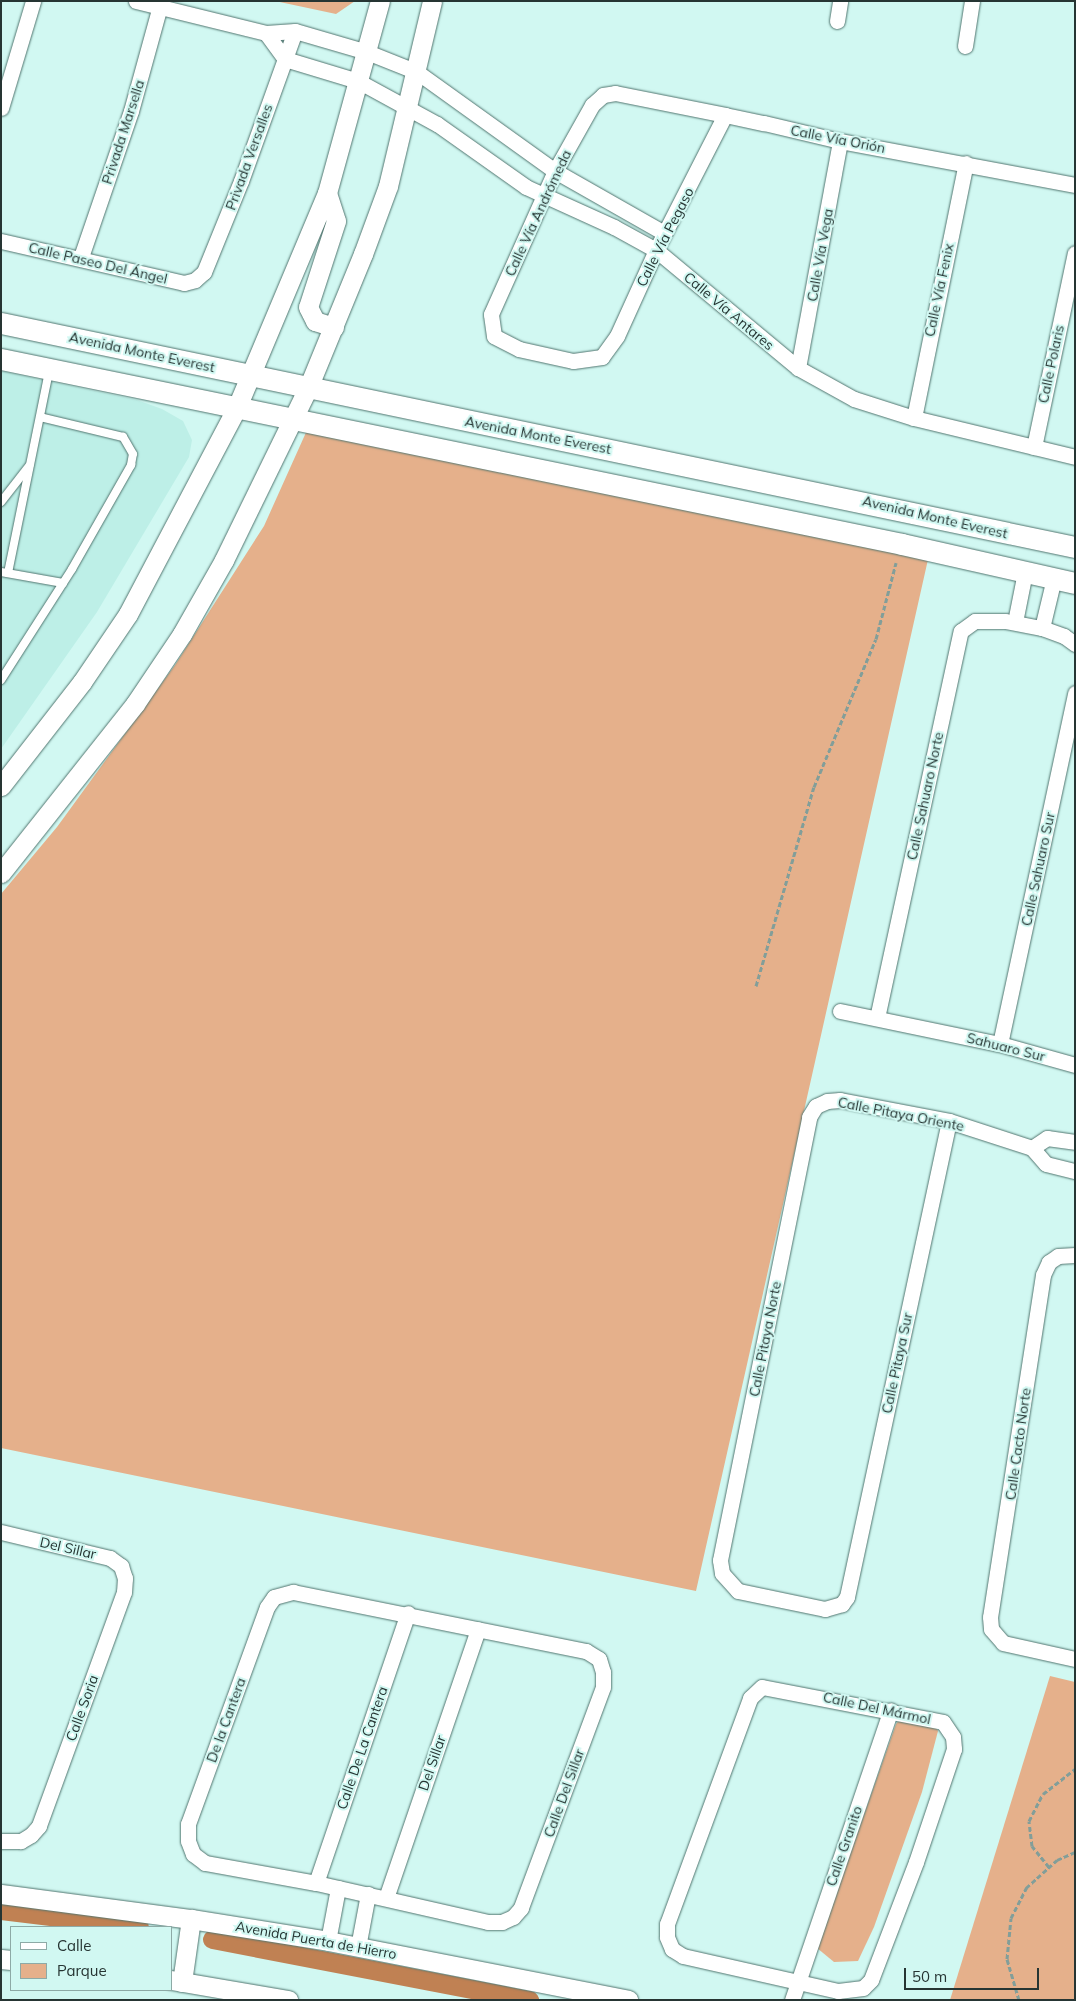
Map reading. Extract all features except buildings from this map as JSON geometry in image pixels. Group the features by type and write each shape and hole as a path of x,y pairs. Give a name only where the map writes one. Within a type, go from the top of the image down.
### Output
{"main road":[{"name":"Avenida Monte Everest","path":"1,323 308,388 818,491 1075,547"},
{"path":"2,361 293,417 902,544 1075,583"},
{"path":"1025,572 1034,539"}],"street":[{"path":"1,108 33,1"},
{"path":"136,1 266,33 295,31 367,52 417,72 555,170 664,234"},
{"path":"1,786 82,682 128,614 237,407 326,193 380,1"},
{"path":"1,873 135,704 182,634 224,560 308,388 334,327 388,186 409,107 432,1"},
{"path":"837,21 840,1"},
{"path":"965,46 972,1"},
{"name":"Privada Marsella","path":"81,257 131,111 160,6"},
{"name":"Privada Versalles","path":"195,280 204,272 241,181 295,31"},
{"path":"266,33 285,58"},
{"name":"Calle Vía Antares","path":"285,58 358,81 409,107 544,197 614,227 656,250 798,368 854,399 914,418 1075,457"},
{"name":"Calle Vía Orión","path":"603,96 615,93 725,115 840,142 966,163 1075,185"},
{"name":"Calle Vía Andrómeda","path":"602,357 590,361 573,361 519,349 494,336 490,314 555,170 592,105 603,96"},
{"name":"Calle Vía Pegaso","path":"602,357 617,336 656,250 725,115"},
{"name":"Calle Vía Vega","path":"798,368 840,142"},
{"name":"Calle Vía Fenix","path":"914,418 966,163"},
{"path":"326,193 336,221 308,307 315,321 334,327"},
{"name":"Calle Paseo Del Ángel","path":"1,241 81,257 184,283 195,280"},
{"name":"Calle Polaris","path":"1034,447 1075,253"},
{"path":"1025,572 1029,625"},
{"path":"1029,625 1054,578"},
{"name":"Calle Sahuaro Norte","path":"877,1018 961,631 975,621 1029,625"},
{"path":"1029,625 1064,636 1075,644"},
{"name":"Calle Sahuaro Sur","path":"1000,1044 1075,693"},
{"name":"Sahuaro Sur","path":"840,1010 1000,1044 1075,1065"},
{"name":"Calle Pitaya Oriente","path":"827,1100 949,1121 1032,1148 1046,1164 1075,1170"},
{"name":"Calle Pitaya Norte","path":"827,1100 816,1106 809,1117 720,1560 722,1573 728,1584 738,1591 825,1608 842,1604"},
{"name":"Calle Pitaya Sur","path":"842,1604 850,1589 949,1121"},
{"path":"1032,1148 1047,1138 1075,1142"},
{"name":"Calle Cacto Norte","path":"1075,1255 1058,1256 1049,1262 1042,1275 990,1618 996,1638 1003,1643 1075,1660"},
{"name":"Del Sillar","path":"2,1534 110,1558 121,1566 125,1578"},
{"name":"Calle Soria","path":"1,1841 21,1841 32,1835 39,1826 124,1592 125,1578"},
{"name":"Calle Del Sillar","path":"193,1854 206,1863 316,1883 488,1922 502,1922 513,1917 521,1908 602,1687 603,1672 599,1659 586,1651 408,1613 283,1593"},
{"name":"De la Cantera","path":"193,1854 188,1841 188,1824 268,1607 274,1597 283,1593"},
{"name":"Calle De La Cantera","path":"316,1883 408,1613"},
{"name":"Del Sillar","path":"386,1898 478,1629"},
{"name":"Calle Del Mármol","path":"771,1687 891,1710 943,1722 950,1728 954,1749 871,1980 862,1988 837,1995 797,1981 683,1956 672,1949 667,1937 667,1924 754,1691 771,1687"},
{"name":"Calle Granito","path":"792,2000 891,1710"},
{"path":"328,1941 338,1888"},
{"name":"Avenida Puerta de Hierro","path":"1,1894 191,1919 328,1941 568,1994 628,2000"},
{"path":"358,1947 368,1894"},
{"path":"191,1919 176,1981 288,2000"}],"lane":[{"path":"49,369 32,463 5,572 63,583"},
{"path":"1,680 63,583 132,464 133,454 123,437 40,417"},
{"path":"1,502 32,463"}],"path":[{"path":"756,986 814,787 876,639 902,544"},
{"path":"1049,1867 1032,1846 1029,1821 1043,1794 1075,1769"},
{"path":"1019,2000 1007,1958 1011,1918 1026,1888 1049,1867 1075,1852"}],"shaded area":[{"path":"1,371 137,400 162,409 183,421 192,440 189,457 97,612 1,749"}],"green space":[{"path":"275,1 355,1 336,14"},
{"path":"308,428 929,555 696,1591 1,1448 1,894 57,827 175,665 264,526"},
{"path":"1050,1676 1075,1682 1075,2000 950,2000"},
{"path":"904,1715 931,1719 938,1731 922,1792 874,1927 858,1961 834,1962 817,1948 896,1724"}],"waterway":[{"path":"1,1910 131,1926"},
{"path":"212,1939 529,2000"}]}
